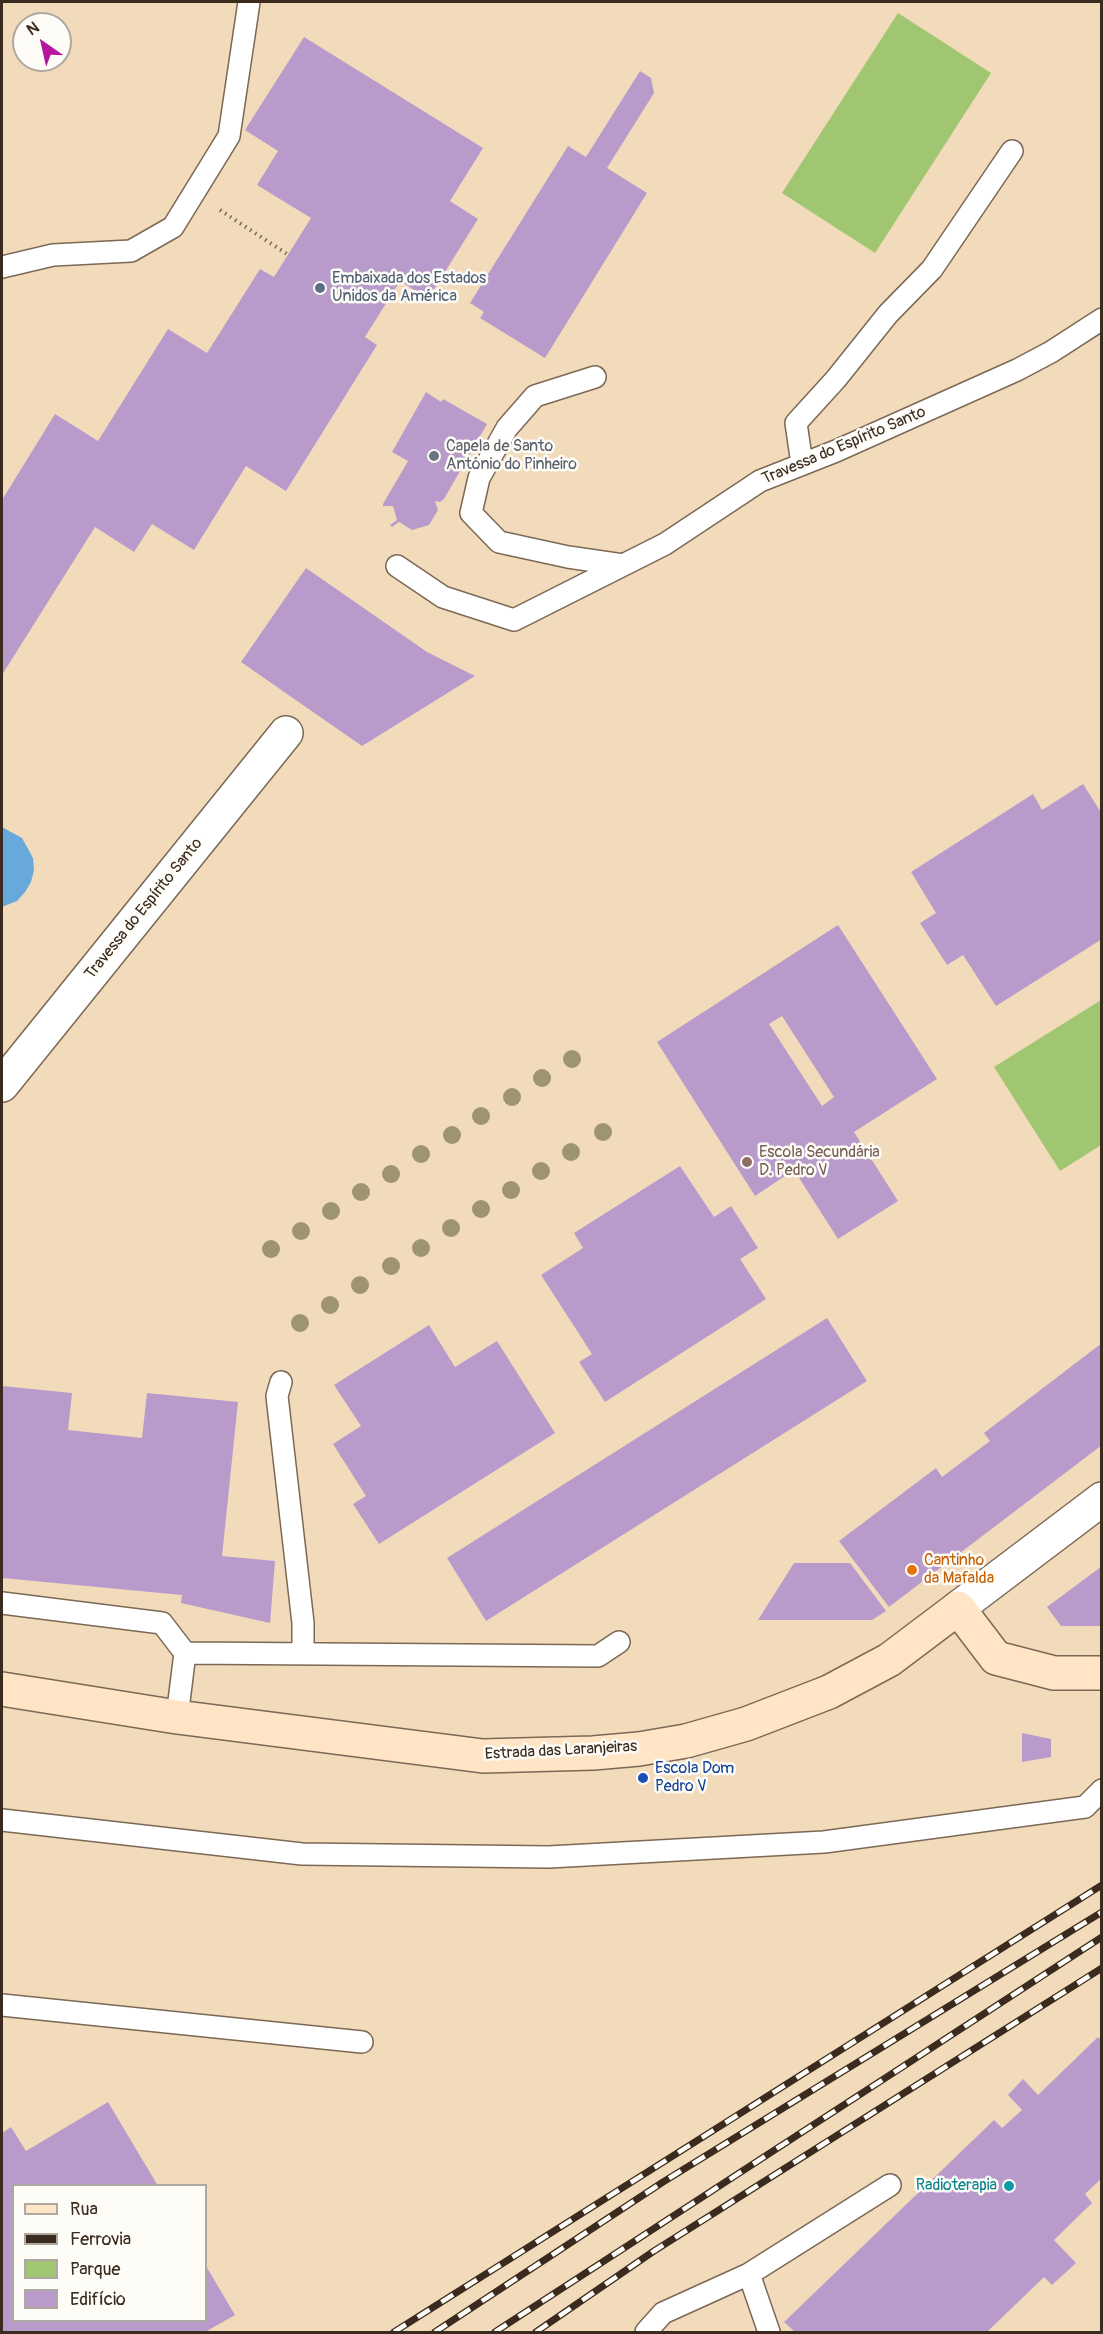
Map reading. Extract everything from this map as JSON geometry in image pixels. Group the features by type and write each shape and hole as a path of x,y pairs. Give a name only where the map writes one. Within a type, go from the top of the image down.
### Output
{"main road":[{"path":"958,1608 996,1658 1054,1673 1101,1673"},
{"name":"Estrada das Laranjeiras","path":"2,1689 177,1717 483,1756 593,1753 639,1749 686,1741 746,1724 829,1692 889,1660 958,1608"}],"street":[{"name":"Travessa do Espírito Santo","path":"2,1085 286,733"},
{"path":"958,1608 1101,1499"}],"lane":[{"path":"2,267 53,255 131,251 173,227 229,136 249,2"},
{"path":"802,465 796,423 836,379 888,314 932,269 1012,151"},
{"name":"Travessa do Espírito Santo","path":"397,566 444,597 514,620 665,544 760,481 802,465 1017,370 1051,352 1101,319"},
{"path":"595,378 535,396 507,428 479,478 471,513 500,542 568,557 625,566"},
{"path":"281,1382 277,1396 303,1623 303,1654"},
{"path":"2,1603 162,1623 186,1653 177,1717"},
{"path":"186,1653 598,1656 619,1642"},
{"path":"2,1820 302,1854 549,1857 825,1842 1085,1808 1101,1790"},
{"path":"2,2006 362,2042"},
{"path":"646,2332 663,2313 749,2274 890,2185"},
{"path":"749,2274 769,2332"}],"path":[{"path":"222,212 287,254"}],"green space":[{"path":"898,13 991,73 875,253 782,193"},
{"path":"1101,1000 1101,1145 1060,1171 994,1067"}],"water":[{"path":"2,827 22,838 33,858 34,870 25,892 17,901 2,907"}],"building":[{"path":"304,37 483,148 450,201 478,219 428,299 400,281 365,337 377,345 286,491 246,466 194,550 152,524 134,552 95,527 2,675 2,500 55,414 98,441 168,329 207,353 260,269 274,277 311,218 257,185 278,151 245,130"},
{"path":"640,71 651,78 654,93 607,168 647,193 545,358 480,318 484,312 470,303 568,146 586,157"},
{"name":"Capela de Santo António do Pinheiro","path":"426,392 441,402 443,399 487,424 444,499 440,502 435,501 438,510 429,525 412,530 399,522 392,527 390,525 397,520 393,506 383,506 383,504 408,461 392,452"},
{"path":"306,568 427,652 475,676 362,746 241,662"},
{"path":"1083,784 1102,814 1102,939 996,1006 963,955 947,965 920,923 936,913 911,872 1033,794 1042,810"},
{"path":"838,925 937,1079 854,1132 898,1201 838,1239 794,1170 755,1196 657,1042","holes":["782,1016 834,1097 822,1106 769,1024"]},
{"path":"680,1166 714,1217 731,1206 758,1248 740,1259 766,1299 605,1402 579,1362 592,1354 541,1275 583,1248 574,1233"},
{"path":"827,1318 867,1381 486,1621 447,1558"},
{"path":"429,1325 455,1367 497,1341 555,1433 379,1544 353,1504 366,1496 333,1444 361,1426 334,1385"},
{"path":"1102,1343 1102,1445 889,1607 839,1541 936,1468 942,1477 990,1441 984,1433"},
{"path":"2,1386 72,1393 68,1430 142,1438 147,1393 238,1402 222,1556 275,1561 270,1623 181,1603 182,1595 2,1578"},
{"path":"794,1563 850,1563 886,1611 872,1620 758,1620"},
{"path":"1102,1566 1102,1626 1061,1626 1047,1607"},
{"path":"1022,1733 1051,1739 1051,1757 1022,1762"},
{"name":"Radioterapia","path":"1098,2037 1102,2041 1102,2178 1085,2194 1092,2203 1054,2240 1076,2263 1052,2285 1044,2277 987,2332 795,2332 784,2322 994,2120 1002,2128 1022,2110 1008,2095 1023,2079 1038,2095"},
{"path":"108,2102 157,2184 12,2184 12,2322 207,2322 207,2268 235,2315 205,2332 2,2332 2,2133 11,2127 26,2151"}],"railway":[{"path":"394,2332 1102,1885"},
{"path":"435,2332 663,2182 1102,1912"},
{"path":"495,2332 1102,1937"},
{"path":"536,2332 654,2251 1102,1968"}],"place":[{"name":"Embaixada dos Estados Unidos da América","path":"320,288"},
{"name":"Capela de Santo António do Pinheiro","path":"434,456"},
{"name":"Escola Secundária D. Pedro V","path":"747,1162"},
{"name":"Cantinho da Mafalda","path":"912,1570"},
{"name":"Escola Dom Pedro V","path":"643,1778"},
{"name":"Radioterapia","path":"1009,2186"}]}
